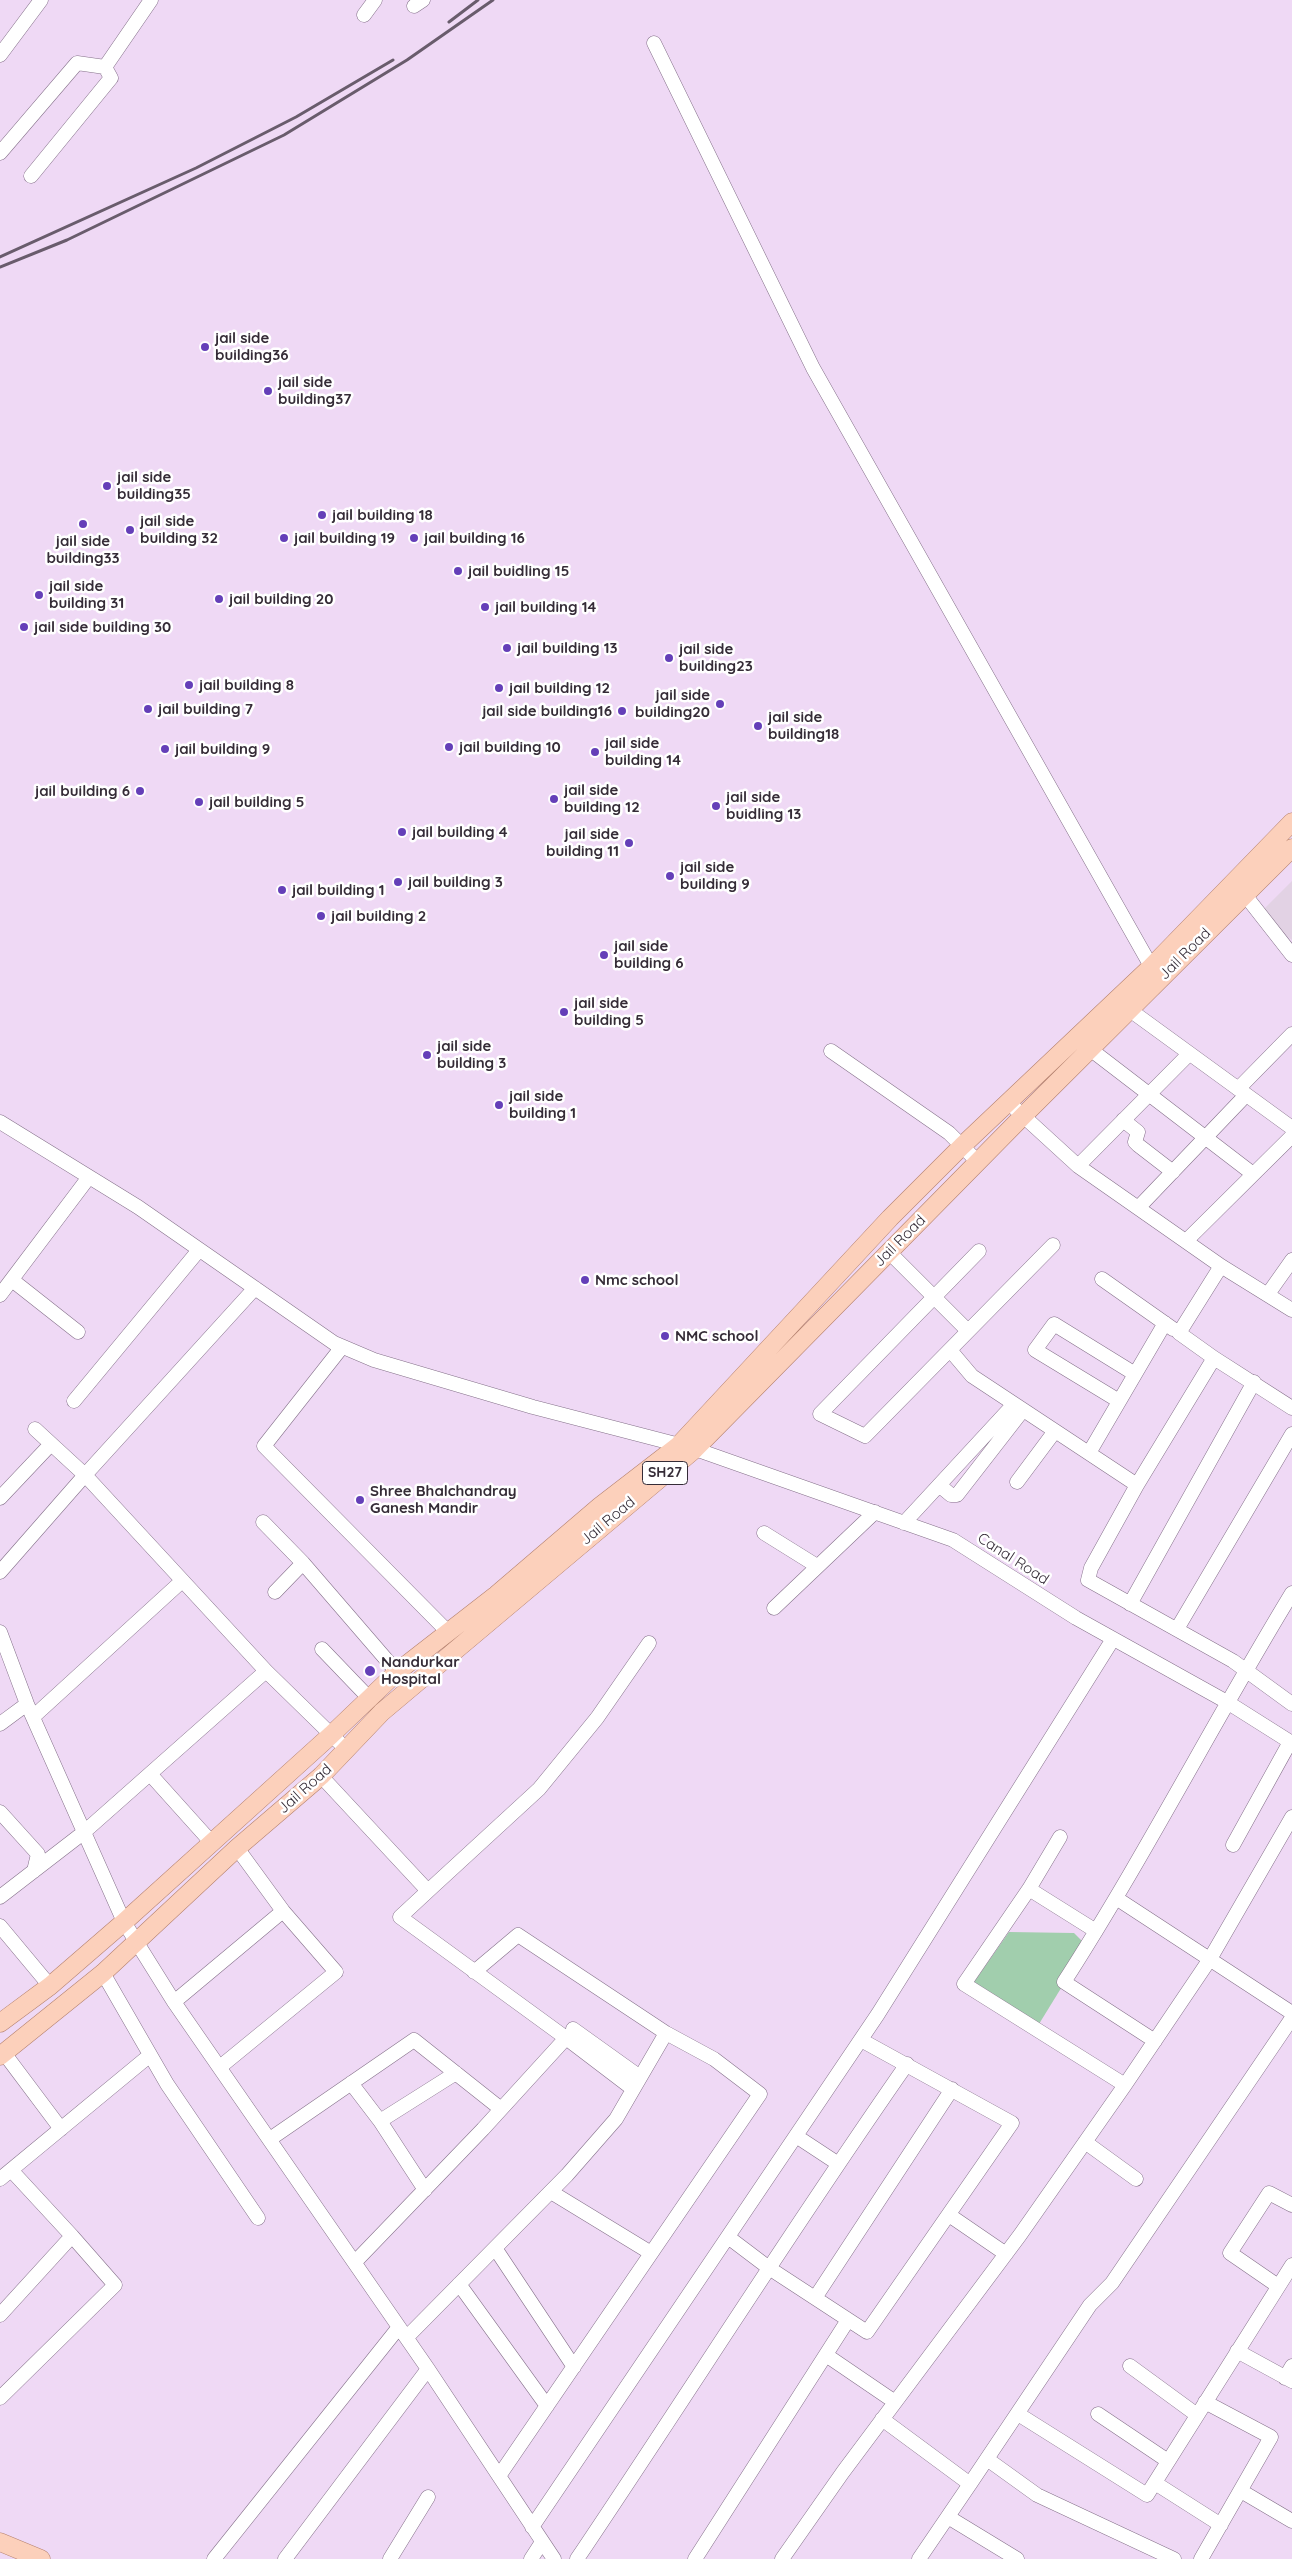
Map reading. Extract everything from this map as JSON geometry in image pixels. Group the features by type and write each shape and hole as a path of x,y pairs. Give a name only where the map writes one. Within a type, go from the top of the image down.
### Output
{"main road":[{"path":"1154,974 1292,822"},
{"name":"Jail Road","path":"2,2054 104,1973 237,1848 321,1776 382,1712 687,1447 889,1252 1090,1049 1122,1004 1245,895 1292,848"},
{"path":"0,2023 50,1986 124,1922 331,1735 397,1672 496,1594 600,1506 687,1447 890,1218 1008,1102 1122,1004"},
{"path":"0,2542 41,2559"}],"street":[{"path":"0,55 41,0"},
{"path":"105,67 151,0"},
{"path":"364,15 375,0"},
{"path":"654,43 813,368 1154,974"},
{"path":"0,153 77,63 105,67"},
{"path":"31,176 111,78 105,67"},
{"path":"1245,895 1292,955"},
{"path":"1122,1004 1188,1054 1292,1128"},
{"path":"1138,1208 1206,1137 1292,1034"},
{"path":"1090,1049 1254,1174"},
{"path":"831,1051 949,1133 978,1162"},
{"path":"1078,1166 1188,1054"},
{"path":"1008,1102 1078,1166 1222,1266 1292,1310"},
{"path":"1124,1120 1138,1132 1135,1142 1173,1172"},
{"name":"Canal Road","path":"0,1122 89,1177 342,1347 374,1360 486,1393 687,1447 953,1540 1076,1618 1227,1702 1291,1743"},
{"path":"1186,1241 1292,1136"},
{"path":"0,1295 89,1177"},
{"path":"979,1251 820,1414 865,1436 1053,1245"},
{"path":"74,1400 199,1250"},
{"path":"889,1252 968,1331"},
{"path":"1268,1294 1292,1260"},
{"path":"1179,1333 1222,1266"},
{"path":"1102,1279 1214,1358 1292,1408"},
{"path":"12,1280 78,1332"},
{"path":"0,1572 85,1475 255,1288"},
{"path":"1089,1453 1165,1323"},
{"path":"1119,1401 1035,1350 1054,1324 1135,1374"},
{"path":"342,1347 264,1446 447,1632"},
{"path":"950,1350 972,1376 1137,1485"},
{"path":"1214,1358 1137,1485 1091,1568 1088,1580 1245,1670 1292,1704"},
{"path":"1130,1604 1254,1382"},
{"path":"904,1522 1018,1407"},
{"path":"939,1485 951,1495 957,1495 1018,1407"},
{"path":"34,1429 85,1475 266,1671 347,1750"},
{"path":"1017,1482 1055,1431"},
{"path":"1177,1630 1292,1434"},
{"path":"0,1498 51,1444"},
{"path":"774,1608 875,1512"},
{"path":"263,1522 304,1564 397,1672"},
{"path":"764,1533 817,1566"},
{"path":"275,1592 304,1564"},
{"path":"33,1717 182,1581"},
{"path":"1155,2041 1064,1982 1116,1898 1245,1670 1292,1593"},
{"path":"0,1632 27,1704 124,1922 138,1941 174,2002 403,2332 554,2559"},
{"path":"532,2527 861,2040 1112,1639"},
{"path":"637,2083 570,2033 474,1972 400,1917 539,1789 597,1718 649,1643"},
{"path":"322,1649 369,1698"},
{"path":"0,1897 83,1833 266,1671"},
{"path":"0,1724 27,1704"},
{"path":"1232,1845 1291,1743"},
{"path":"150,1774 212,1843"},
{"path":"321,1776 428,1890"},
{"path":"0,1812 38,1854 34,1871"},
{"path":"782,2559 882,2419 1006,2254 1125,2085 1210,1959 1292,1817"},
{"path":"1060,1837 1029,1888 964,1984 1125,2085"},
{"path":"220,2067 336,1972 283,1911 237,1848"},
{"path":"1029,1888 1096,1931"},
{"path":"1116,1898 1292,2013"},
{"path":"174,2002 283,1911"},
{"path":"0,1926 50,1986"},
{"path":"474,1972 518,1935 666,2033 714,2058 760,2094 499,2476"},
{"path":"104,1973 149,2056 258,2218"},
{"path":"919,2559 1090,2305 1112,2283 1292,2018"},
{"path":"355,2262 501,2109 570,2033"},
{"path":"214,2559 403,2332 459,2284 551,2192 616,2119 666,2033"},
{"path":"270,2139 414,2040 501,2109"},
{"path":"728,2237 769,2268 867,2332 1012,2123 861,2040"},
{"path":"2,2054 61,2129"},
{"path":"0,2398 115,2286 72,2236 5,2175 149,2056"},
{"path":"578,2559 708,2364 837,2163 907,2064"},
{"path":"380,2121 456,2073"},
{"path":"351,2083 380,2121 424,2190"},
{"path":"815,2298 952,2089"},
{"path":"796,2136 837,2163"},
{"path":"1085,2142 1136,2179"},
{"path":"551,2192 651,2253"},
{"path":"1278,2286 1230,2253 1269,2193 1292,2205"},
{"path":"949,2215 1006,2254"},
{"path":"0,2315 72,2236"},
{"path":"495,2248 574,2366"},
{"path":"1018,2414 1147,2495 1292,2265"},
{"path":"459,2284 547,2406"},
{"path":"696,2559 848,2320"},
{"path":"1237,2351 1290,2375"},
{"path":"826,2355 895,2402"},
{"path":"1130,2366 1197,2415"},
{"path":"285,2559 428,2369"},
{"path":"1201,2559 1271,2437 1205,2402"},
{"path":"1098,2414 1168,2461"},
{"path":"882,2419 970,2484"},
{"path":"987,2459 1038,2495 1174,2559"},
{"path":"1155,2483 1221,2525"},
{"path":"1241,2491 1292,2521"},
{"path":"390,2559 428,2497"},
{"path":"948,2517 1018,2559"},
{"path":"532,2559 542,2542"}],"shaded area":[{"path":"1292,881 1292,940 1258,915"}],"green space":[{"path":"1009,1932 1074,1933 1087,1946 1039,2024 974,1982"}],"railway":[{"path":"449,22 478,0"},
{"path":"0,267 67,240 284,135 407,60 493,0"},
{"path":"0,257 196,168 296,117 393,60"}],"place":[{"name":"jail side building36","path":"205,347"},
{"name":"jail side building37","path":"268,391"},
{"name":"jail side building35","path":"107,486"},
{"name":"jail building 18","path":"322,515"},
{"name":"jail side building33","path":"83,524"},
{"name":"jail side building 32","path":"130,530"},
{"name":"jail building 19","path":"284,538"},
{"name":"jail building 16","path":"414,538"},
{"name":"jail buidling 15","path":"458,571"},
{"name":"jail side building 31","path":"39,595"},
{"name":"jail building 20","path":"219,599"},
{"name":"jail building 14","path":"485,607"},
{"name":"jail side building 30","path":"24,627"},
{"name":"jail building 13","path":"507,648"},
{"name":"jail side building23","path":"669,658"},
{"name":"jail building 8","path":"189,685"},
{"name":"jail building 12","path":"499,688"},
{"name":"jail side building20","path":"720,704"},
{"name":"jail building 7","path":"148,709"},
{"name":"jail side building16","path":"622,711"},
{"name":"jail side building18","path":"758,726"},
{"name":"jail building 10","path":"449,747"},
{"name":"jail building 9","path":"165,749"},
{"name":"jail side building 14","path":"595,752"},
{"name":"jail building 6","path":"140,791"},
{"name":"jail side building 12","path":"554,799"},
{"name":"jail building 5","path":"199,802"},
{"name":"jail side buidling 13","path":"716,806"},
{"name":"jail building 4","path":"402,832"},
{"name":"jail side building 11","path":"629,843"},
{"name":"jail side building 9","path":"670,876"},
{"name":"jail building 3","path":"398,882"},
{"name":"jail building 1","path":"282,890"},
{"name":"jail building 2","path":"321,916"},
{"name":"jail side building 6","path":"604,955"},
{"name":"jail side building 5","path":"564,1012"},
{"name":"jail side building 3","path":"427,1055"},
{"name":"jail side building 1","path":"499,1105"},
{"name":"Nmc school","path":"585,1280"},
{"name":"NMC school","path":"665,1336"},
{"name":"Shree Bhalchandray Ganesh Mandir","path":"360,1500"},
{"name":"Nandurkar Hospital","path":"370,1671"}]}
